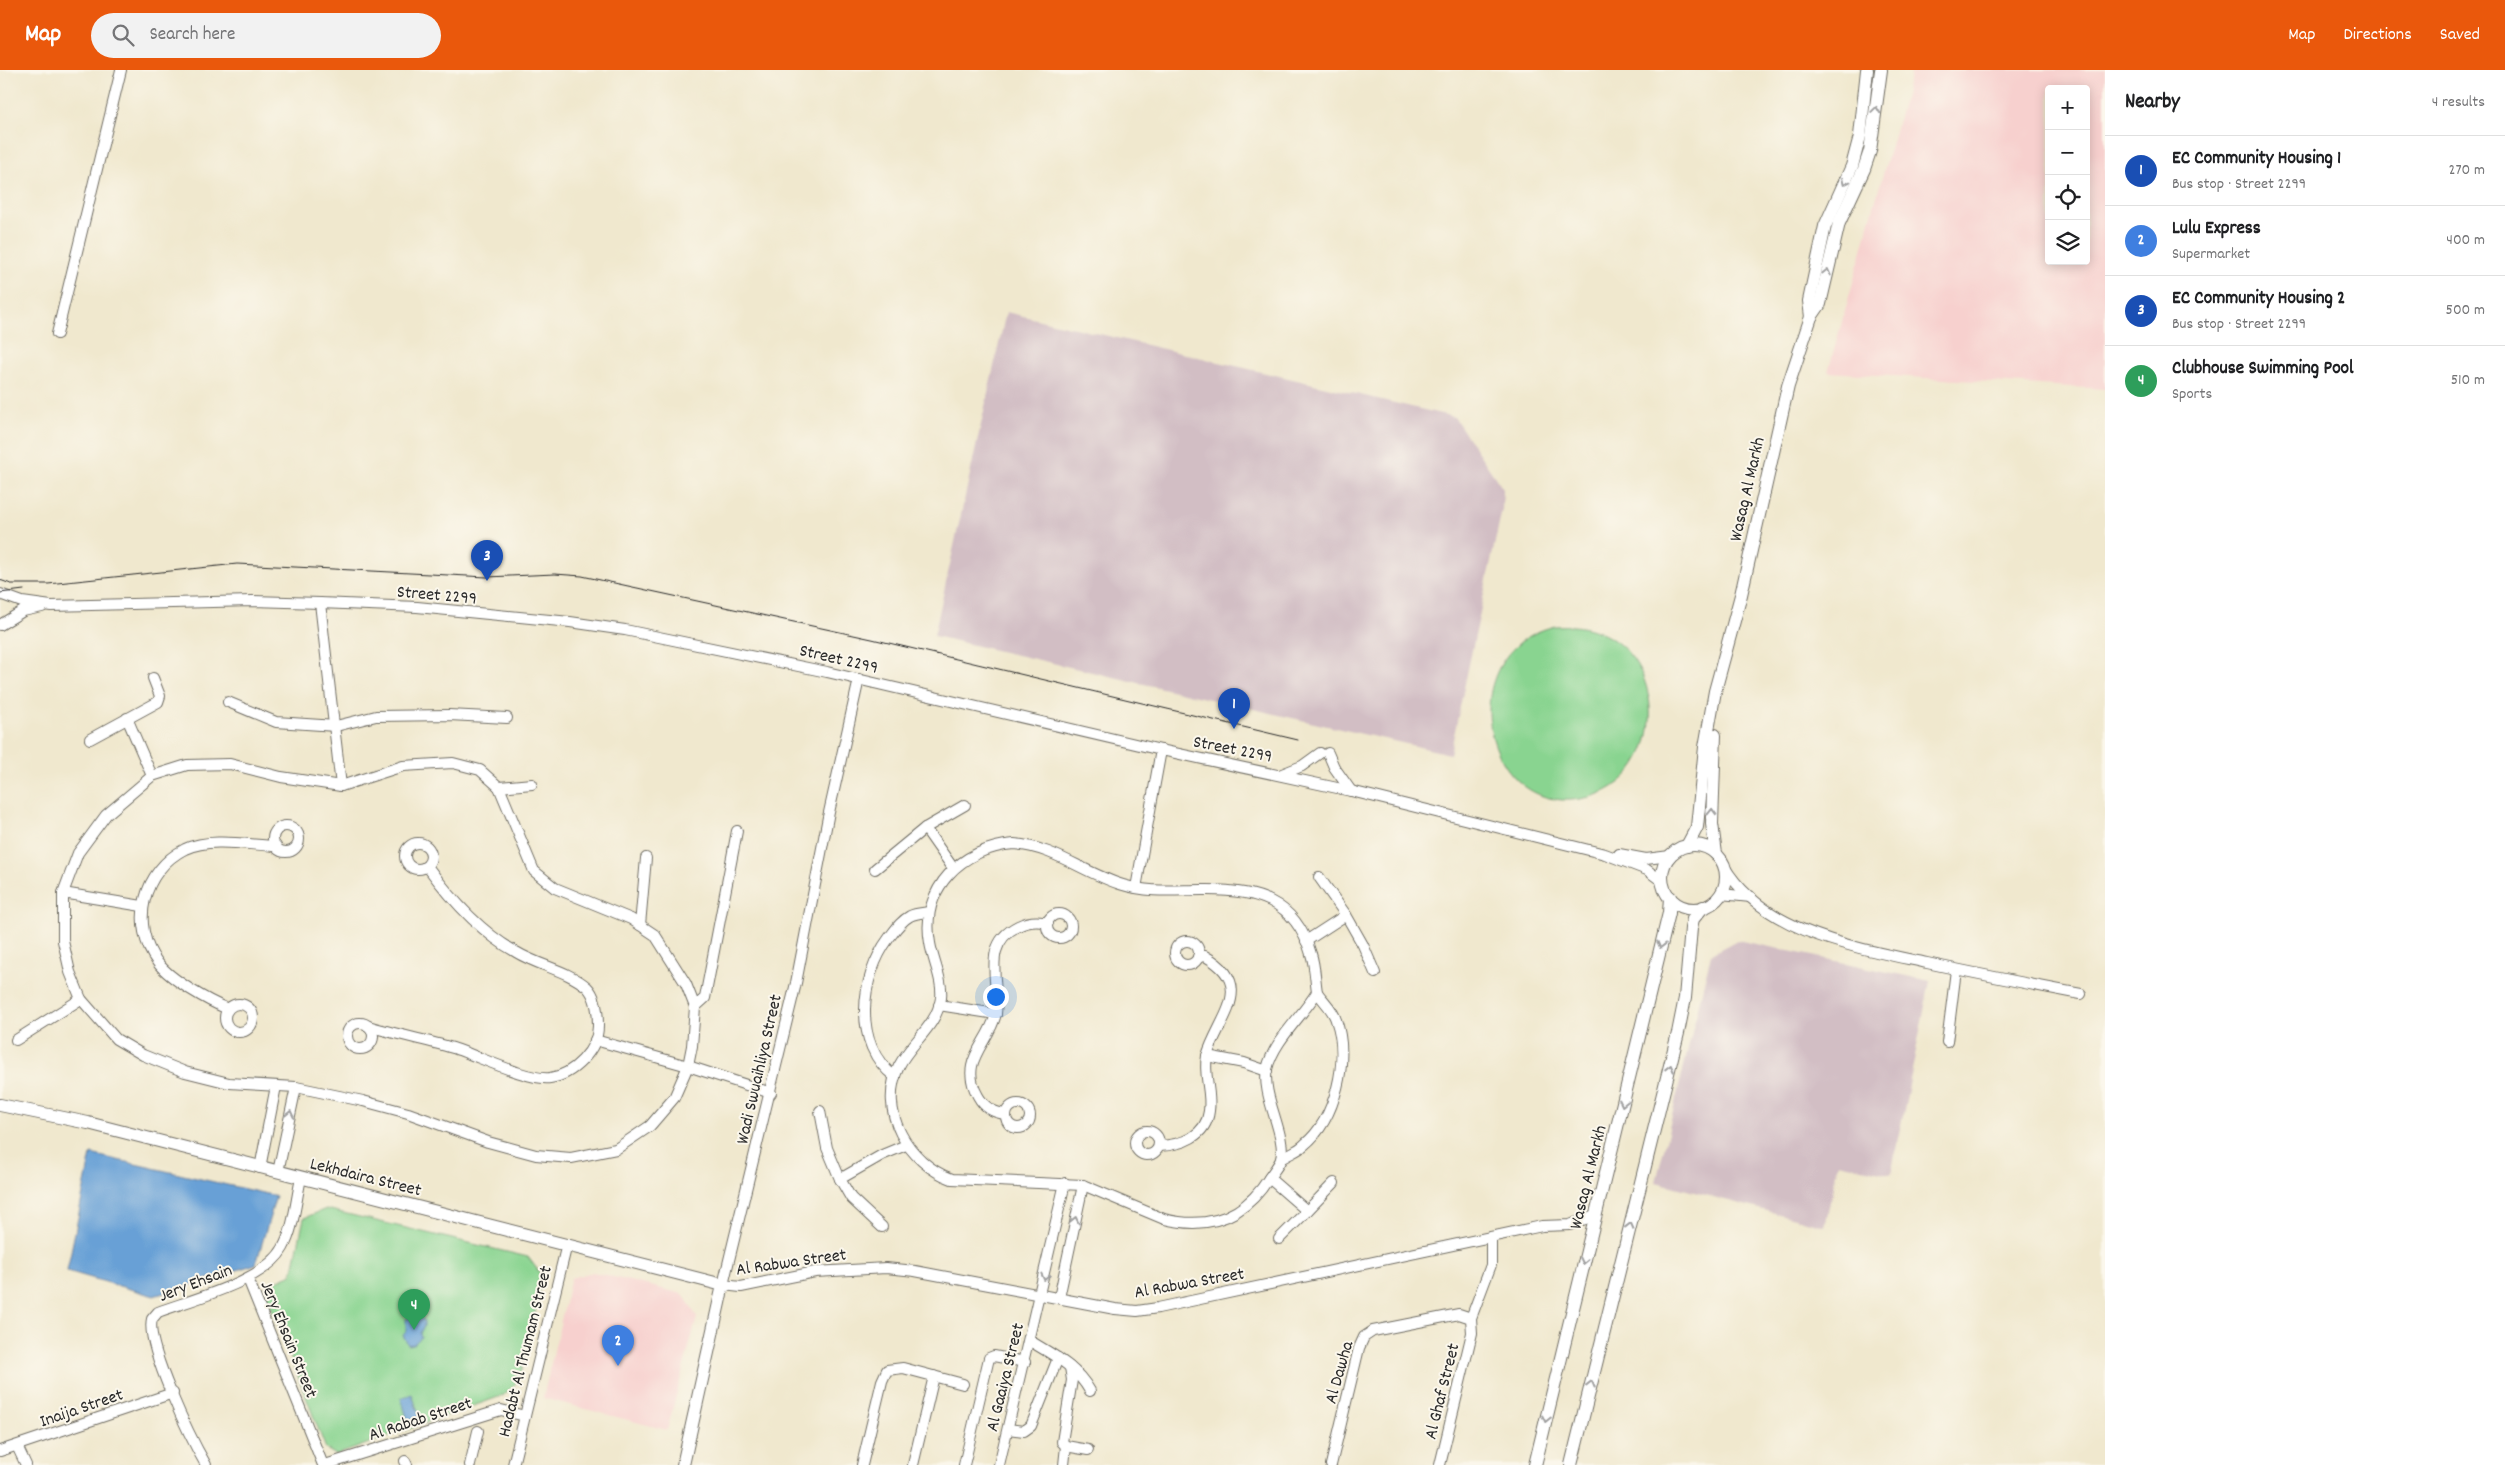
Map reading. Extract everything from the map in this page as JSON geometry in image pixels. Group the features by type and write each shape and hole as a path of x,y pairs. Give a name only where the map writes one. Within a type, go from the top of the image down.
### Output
{"street":[{"path":"57,334 121,70"},
{"name":"Wasag Al Markh","path":"1688,846 1697,827 1706,741 1715,691 1722,670 1788,386 1810,317 1810,301 1825,226 1852,166 1860,136 1867,70"},
{"name":"Wasag Al Markh","path":"1810,317 1820,304 1839,223 1864,169 1870,151 1881,70"},
{"name":"Street 2299","path":"0,594 15,600 51,606"},
{"name":"Street 2299","path":"0,625 23,611 51,606 252,601 417,607 579,623 734,651 1161,750 1282,774 1605,854 1647,870 1663,882"},
{"path":"320,603 329,687 336,726 341,786"},
{"name":"Wasag Al Markh","path":"1716,854 1712,824 1714,755 1722,670"},
{"path":"90,739 158,702 160,696 153,678"},
{"name":"Wadi Swuaihliya Street","path":"683,1465 723,1285 771,1093 859,679"},
{"path":"228,702 276,722 336,726 376,716 449,715 507,718"},
{"path":"127,718 152,776"},
{"path":"1136,888 1161,750"},
{"path":"1282,774 1302,766 1324,753 1351,791"},
{"path":"453,762 480,770 499,787 534,871 555,888 640,925 655,935 669,954 686,984 695,1007 692,1046 688,1066 674,1098 650,1126 616,1149 571,1158 536,1155 488,1142 408,1113 363,1101 296,1087 229,1083 185,1072 143,1055 116,1039 81,999 70,972 63,941 63,893 78,852 106,815 152,776 187,765 230,764 281,777 341,786 403,766 453,762"},
{"path":"499,787 532,784"},
{"path":"874,869 925,828 965,805"},
{"path":"925,828 953,868"},
{"path":"695,1007 705,998 736,831"},
{"path":"228,1009 214,1003 158,963 145,937 142,906 150,882 168,861 186,849 210,844 260,845 275,842"},
{"path":"1002,845 1027,845 1062,856 1122,885 1136,888 1162,892 1240,891 1264,897 1290,913 1306,941 1314,964 1317,992 1331,1010 1339,1029 1341,1069 1339,1078 1331,1106 1314,1135 1304,1146 1281,1159 1258,1195 1246,1205 1226,1217 1198,1224 1164,1219 1082,1185 1066,1183 982,1182 952,1179 927,1167 915,1157 906,1145 894,1115 892,1092 895,1077 907,1052 933,1020 939,1005 940,984 929,941 929,912 938,887 953,868 990,848 1002,845"},
{"path":"1704,907 1685,907 1670,897 1663,882 1665,864 1670,856 1688,846 1707,848 1716,854 1740,888 1751,897 1788,922 1832,941 1956,970 2080,994"},
{"name":"Street 2299","path":"1605,854 1646,859 1670,856"},
{"path":"640,925 646,858"},
{"path":"388,1032 372,1038 367,1046 359,1048 348,1041 348,1032 354,1025 359,1023 452,1048 530,1075 549,1078 569,1072 584,1058 595,1040 598,1030 598,1010 589,989 570,976 516,953 495,939 445,891 427,866"},
{"path":"1571,1465 1678,1033 1686,989 1693,920 1704,907 1721,894 1726,880 1724,866"},
{"path":"1319,878 1346,915 1363,945 1375,973"},
{"path":"63,893 142,906"},
{"path":"1721,894 1751,897"},
{"name":"Wasag Al Markh","path":"1535,1465 1669,913 1670,897"},
{"path":"895,1077 878,1062 872,1049 865,1019 867,990 871,972 881,950 902,921 912,915 929,912"},
{"path":"1306,941 1346,915"},
{"path":"1006,1114 993,1111 985,1106 976,1093 970,1077 973,1060 994,1023 996,1014 998,993 993,966 1000,943 1009,932 1027,922 1040,921 1048,923"},
{"path":"1159,1146 1186,1142 1194,1136 1207,1120 1209,1111 1205,1073 1207,1056 1211,1042 1230,1008 1231,993 1228,980 1221,968 1205,956 1198,957"},
{"path":"1947,1042 1956,970"},
{"path":"1281,1159 1279,1134 1266,1082 1267,1071 1278,1048 1317,992"},
{"path":"16,1040 81,999"},
{"path":"214,1003 230,1030 242,1032 252,1026 254,1019 253,1013 244,1004 235,1004 228,1009 225,1019"},
{"path":"939,1005 996,1014"},
{"path":"368,1026 372,1038"},
{"path":"595,1040 688,1066 771,1093"},
{"path":"1207,1056 1244,1063 1267,1071"},
{"path":"260,1168 276,1086"},
{"path":"278,1172 296,1087"},
{"name":"Lekhdaira Street","path":"0,1105 88,1123 723,1285"},
{"path":"820,1111 827,1148 840,1179 851,1198 882,1227"},
{"path":"266,1142 274,1139 283,1146"},
{"path":"840,1179 882,1155 906,1145"},
{"name":"Jery Ehsain Street","path":"301,1178 283,1248 270,1264 248,1279 324,1465"},
{"path":"1269,1178 1295,1198 1307,1211"},
{"name":"Al Gaaiya Street","path":"999,1465 1041,1296 1066,1183"},
{"path":"1278,1239 1334,1183"},
{"path":"1058,1298 1082,1185"},
{"name":"Al Rabwa Street","path":"723,1285 741,1287 815,1272 886,1268 935,1274 1041,1296 1137,1311 1542,1226 1570,1225 1595,1215"},
{"path":"1570,1225 1590,1238"},
{"path":"1472,1321 1491,1265 1491,1238"},
{"name":"Hadabt Al Thumam Street","path":"513,1465 567,1244"},
{"path":"1049,1258 1057,1255 1066,1262"},
{"name":"Jery Ehsain","path":"172,1393 151,1334 152,1319 158,1312 248,1279"},
{"name":"Al Dawha","path":"1330,1465 1359,1348 1364,1337 1373,1331 1454,1315 1472,1321"},
{"name":"Al Ghaf Street","path":"1440,1465 1472,1321"},
{"path":"1030,1341 1070,1367 1082,1377 1090,1390"},
{"path":"964,1465 989,1358 994,1356 1024,1362"},
{"path":"1008,1429 1024,1431 1031,1426 1058,1358"},
{"path":"1064,1465 1066,1446 1062,1440 1072,1380 1070,1367"},
{"path":"862,1465 882,1381 887,1370 903,1368 963,1384"},
{"path":"913,1465 934,1376"},
{"path":"172,1393 206,1465"},
{"name":"Inaija Street","path":"0,1451 172,1393"},
{"name":"Al Rabab Street","path":"324,1465 495,1411 506,1410 525,1416"},
{"path":"470,1465 478,1431"},
{"path":"17,1446 26,1465"},
{"path":"1066,1446 1088,1450"}],"shaded area":[{"path":"1912,70 2105,70 2105,389 1828,372"},
{"path":"1006,312 1454,417 1503,489 1502,509 1450,754 934,636"},
{"path":"1737,940 1930,981 1891,1174 1838,1163 1825,1226 1656,1182 1711,954"},
{"path":"593,1272 683,1294 697,1317 667,1430 543,1398 571,1278"}],"green space":[{"path":"1555,626 1593,630 1622,647 1641,672 1650,703 1648,735 1636,764 1614,787 1580,799 1546,797 1520,782 1501,758 1491,728 1490,696 1500,666 1521,642"},
{"path":"326,1209 528,1257 543,1277 520,1379 504,1395 336,1455 326,1449 267,1296 274,1282 292,1274 304,1218"}],"water":[{"path":"91,1154 276,1196 256,1264 154,1296 67,1271"},
{"path":"418,1314 424,1321 424,1326 420,1333 421,1337 414,1344 408,1345 403,1335 406,1332 406,1319"},
{"path":"412,1394 420,1418 408,1421 401,1398"}],"tram line":[{"path":"0,580 11,584 48,584 237,564 487,577 555,574 582,576 872,639 1298,740"},
{"path":"0,593 24,590"}],"place":[{"name":"EC Community Housing 2","path":"487,581"},
{"name":"EC Community Housing 1","path":"1234,729"},
{"name":"Clubhouse Swimming Pool","path":"414,1330"},
{"name":"Lulu Express","path":"618,1366"}]}
